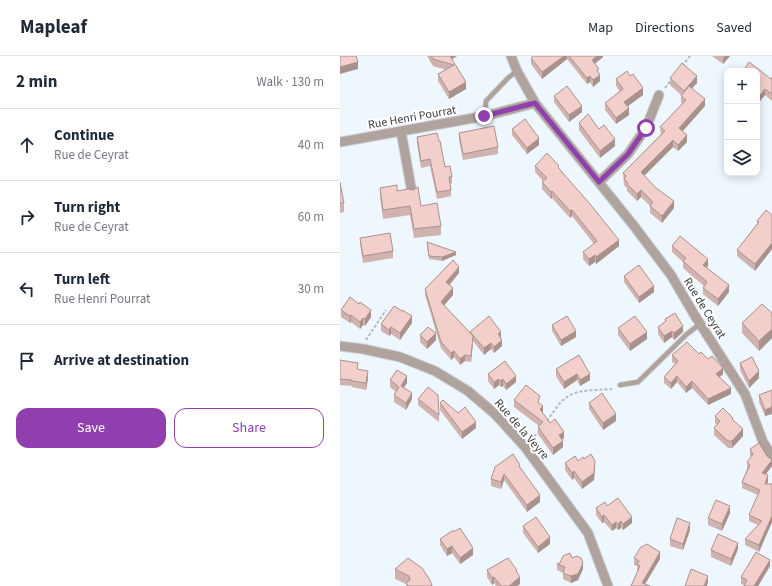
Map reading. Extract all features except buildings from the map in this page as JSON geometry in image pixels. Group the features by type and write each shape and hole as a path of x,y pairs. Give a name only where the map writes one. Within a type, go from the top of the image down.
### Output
{"street":[{"name":"Rue de Ceyrat","path":"511,56 517,71 535,103 634,226 671,275 700,324 745,394 763,442 772,456"},
{"path":"599,182 628,154 646,128 659,95"},
{"name":"Rue Henri Pourrat","path":"340,142 484,116 535,103"},
{"path":"401,131 412,193"},
{"name":"Rue de la Veyre","path":"340,346 363,348 400,357 435,371 468,391 495,414 525,447 588,533 608,586"}],"lane":[{"path":"484,116 486,101 508,78 517,71"},
{"path":"620,385 638,382 687,334 700,324"}],"path":[{"path":"681,67 690,56"},
{"path":"659,95 673,78"},
{"path":"363,348 367,338 386,310"},
{"path":"545,423 568,396 583,391 617,389 620,385"},
{"path":"525,447 540,430"}],"route":[{"path":"484,116 535,103 599,182 628,154 646,128"}]}
